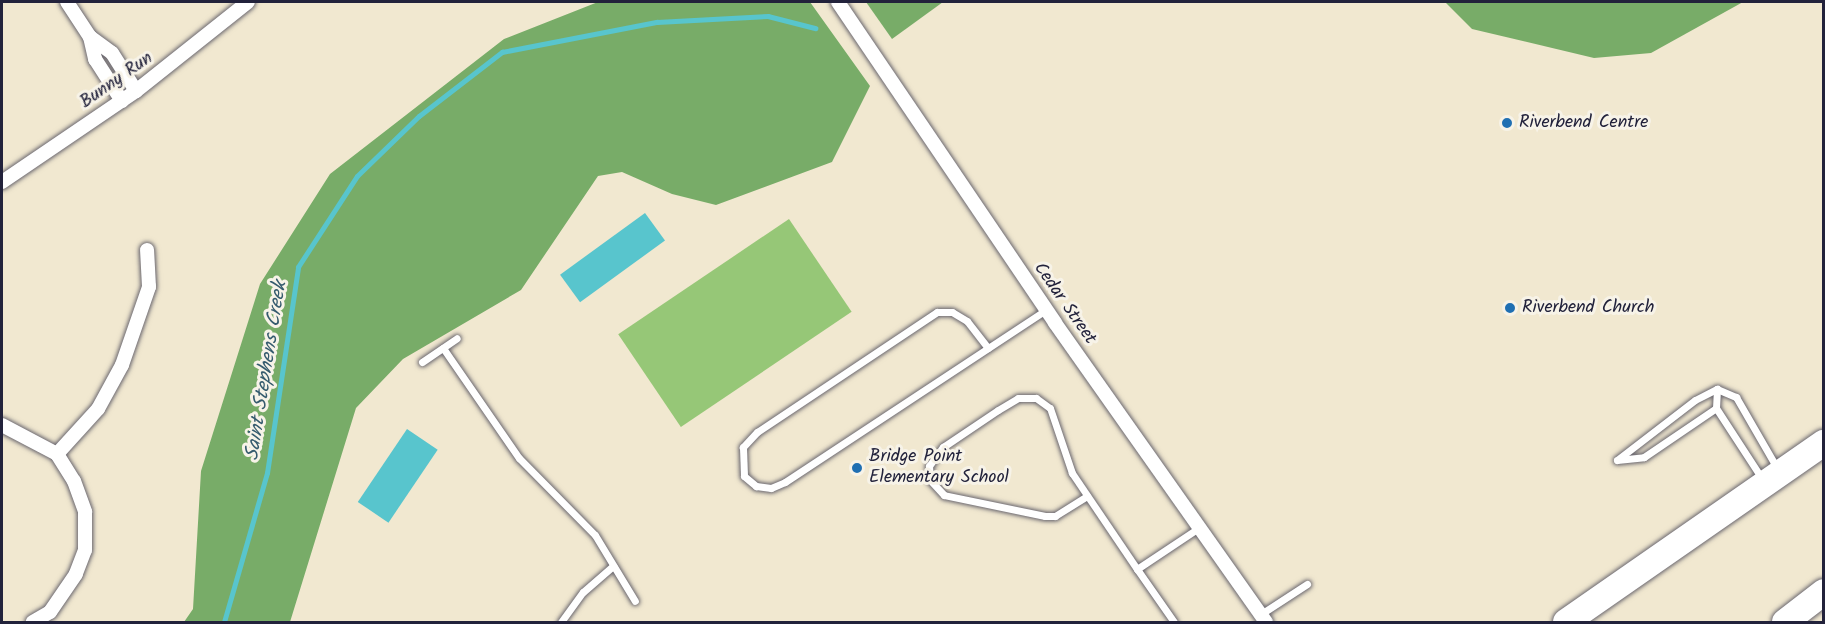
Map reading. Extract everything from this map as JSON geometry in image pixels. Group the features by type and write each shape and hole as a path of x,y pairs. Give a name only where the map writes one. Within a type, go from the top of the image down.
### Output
{"highway":[{"path":"1566,622 1824,443"},
{"path":"1785,622 1824,592"}],"street":[{"path":"67,2 90,37 95,59 122,101"},
{"name":"Bunny Run","path":"2,182 136,91 248,2"},
{"name":"Cedar Street","path":"838,2 1046,310 1263,618"},
{"path":"90,37 112,52 136,91"},
{"path":"57,453 98,408 122,365 149,287 147,250"},
{"path":"2,425 57,453 74,481 85,512 85,550 64,596 50,612 33,622"}],"lane":[{"path":"988,348 967,321 952,312 937,312 757,432 743,447 744,476 756,486 771,488 785,482 1046,310"},
{"path":"422,362 457,338"},
{"path":"443,348 519,458 580,517 635,601"},
{"path":"1717,389 1716,408 1773,478"},
{"path":"1716,408 1644,457 1617,460 1695,400 1717,389 1736,397 1773,478"},
{"path":"1087,495 1055,516 1045,516 944,495 930,480 929,466 943,447 998,410 1018,398 1036,398 1050,408 1072,472 1174,622"},
{"path":"1137,569 1200,527"},
{"path":"561,622 583,592 613,566"},
{"path":"1263,618 1306,584"}],"green space":[{"path":"598,2 810,2 870,86 832,162 716,205 672,194 622,172 598,176 521,290 403,359 356,408 290,622 184,622 193,609 201,471 260,284 330,174 504,39"},
{"path":"866,2 943,2 892,39"},
{"path":"1445,2 1743,2 1651,53 1594,58 1472,29"},
{"path":"789,219 852,312 681,427 618,334"}],"water":[{"path":"645,213 665,241 580,302 560,275"},
{"path":"407,429 438,450 388,523 358,502"}],"waterway":[{"name":"Saint Stephens Creek","path":"224,622 267,473 298,267 357,176 419,116 502,52 657,22 768,16 815,28"}],"place":[{"name":"Riverbend Centre","path":"1507,123"},
{"name":"Riverbend Church","path":"1510,308"},
{"name":"Bridge Point Elementary School","path":"857,468"}]}
